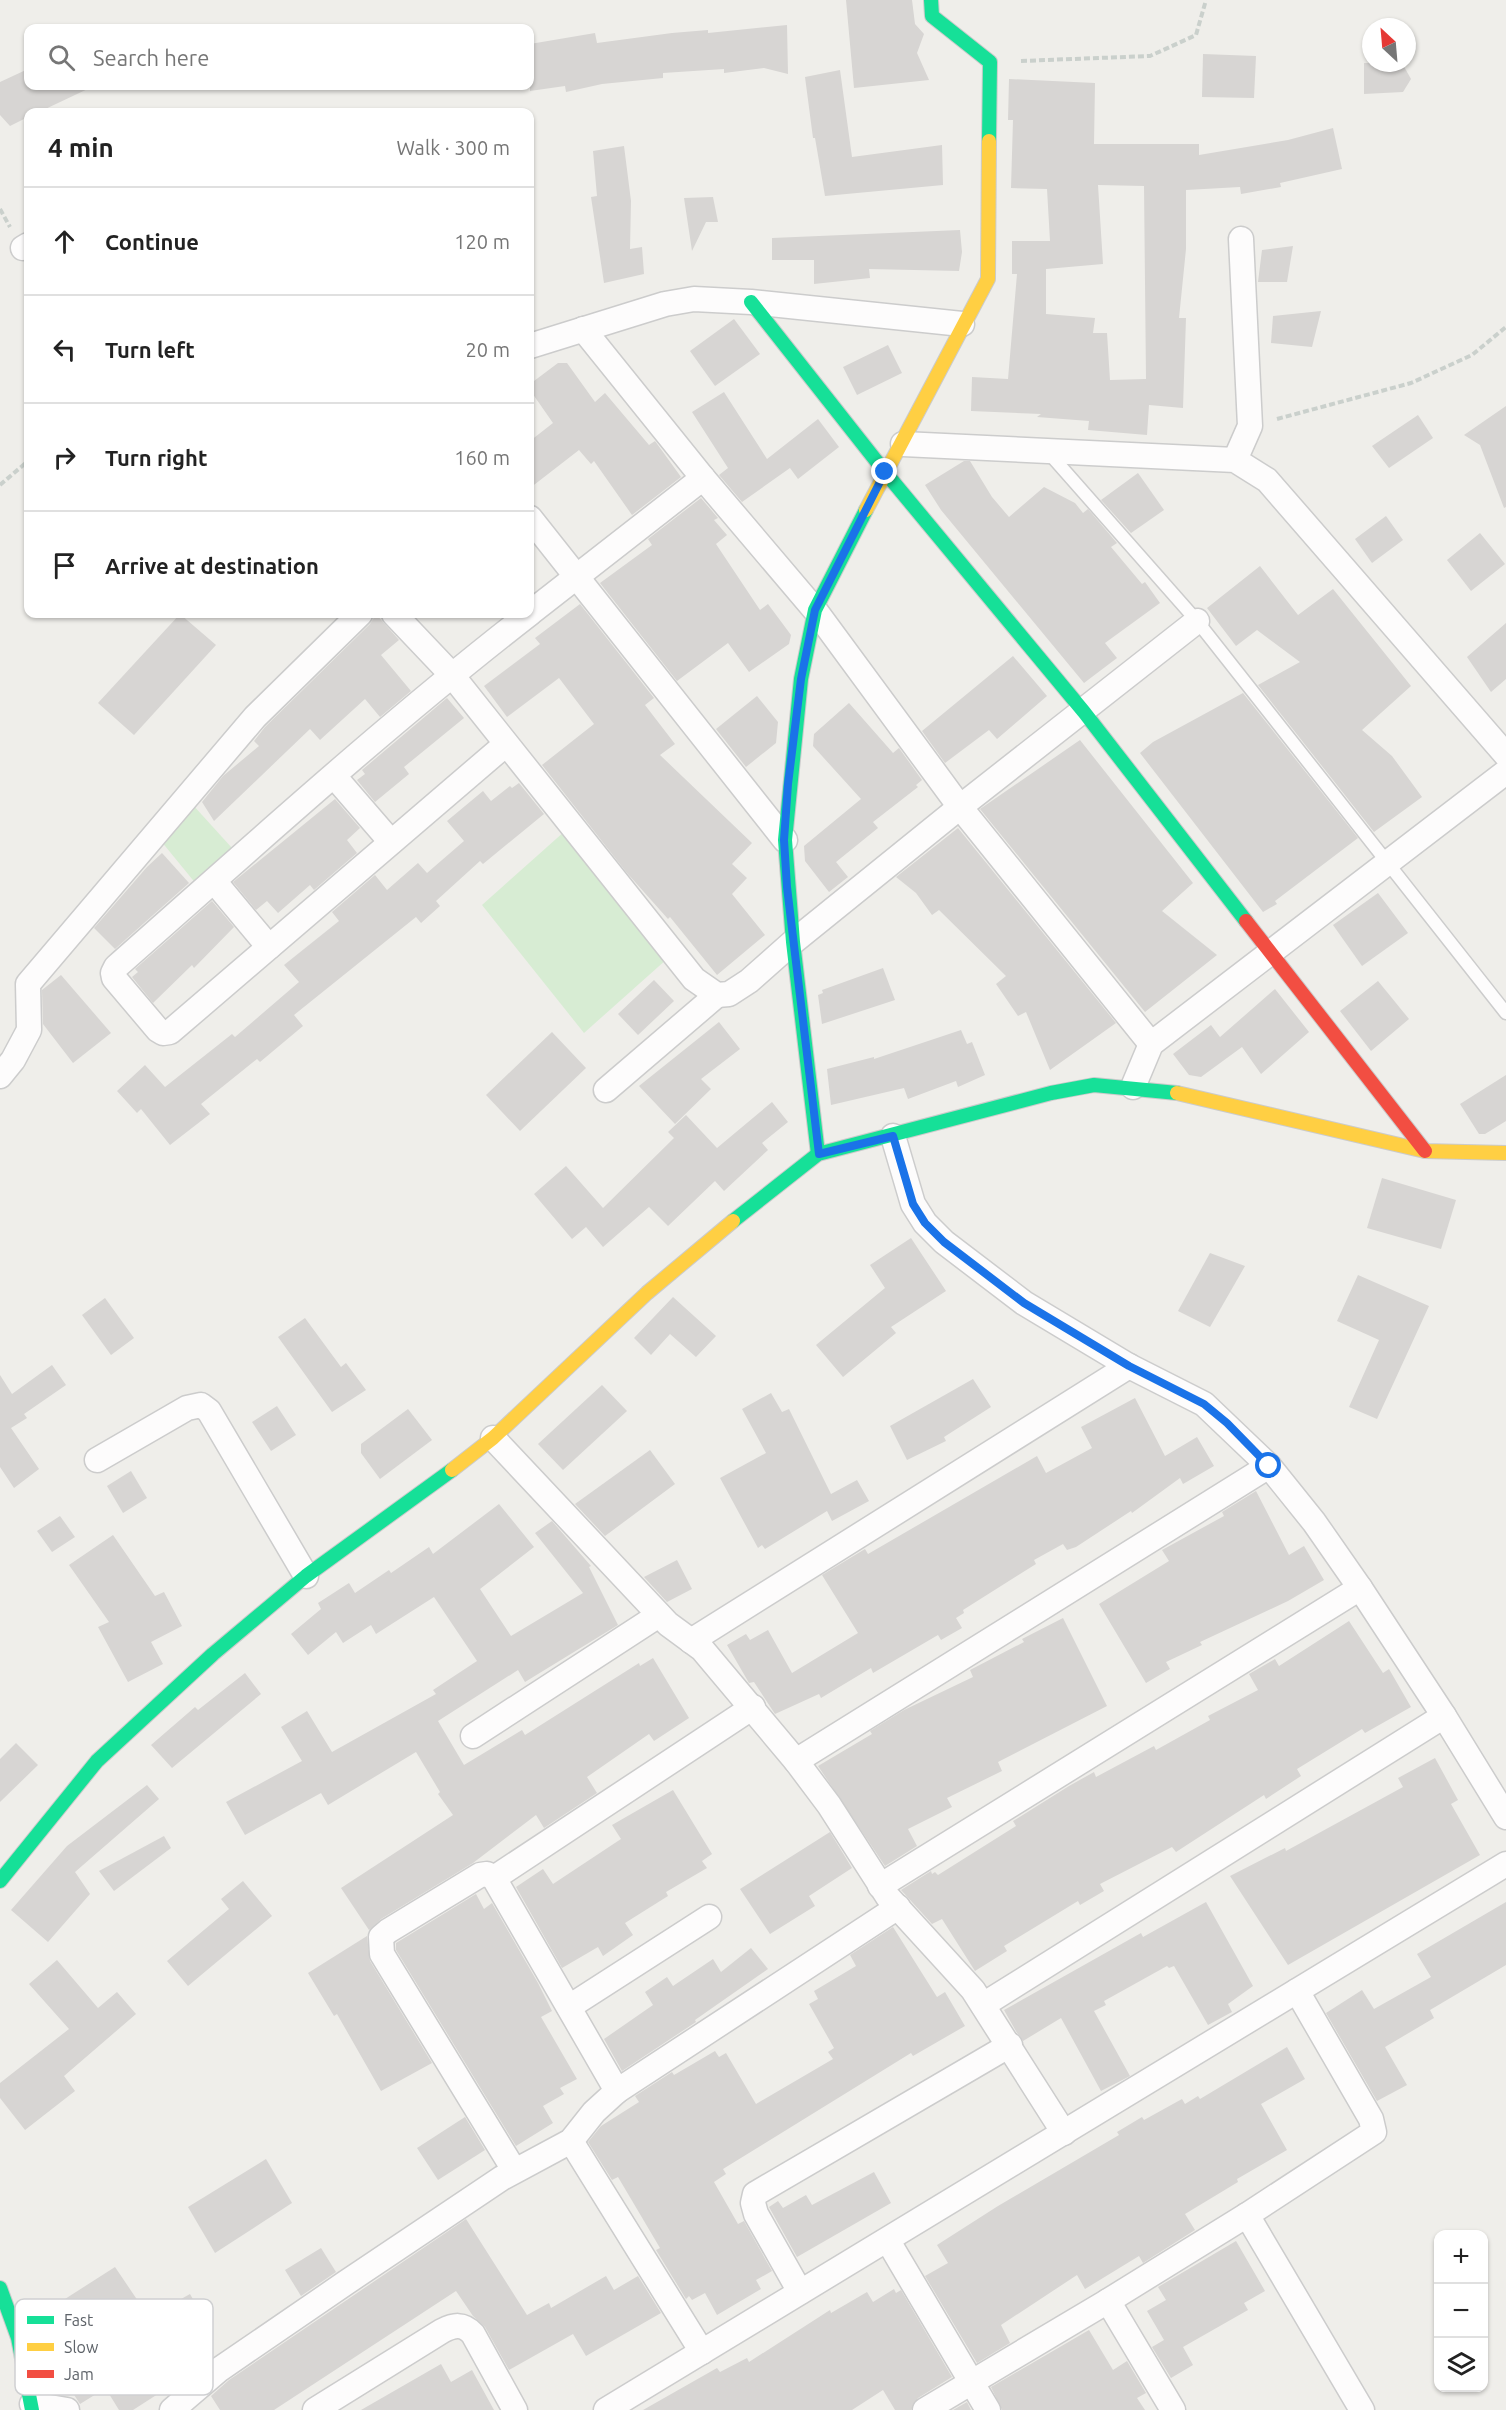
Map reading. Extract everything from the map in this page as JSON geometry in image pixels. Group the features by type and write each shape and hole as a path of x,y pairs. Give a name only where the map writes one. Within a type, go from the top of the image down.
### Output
{"street":[{"path":"819,1154 793,942 784,840 801,679 815,610 885,472 903,444 962,324 988,279 990,62 932,16 931,0"},
{"path":"1235,460 1250,426 1241,239"},
{"path":"534,345 679,301 711,299 962,324"},
{"path":"751,302 885,472 1084,712 1272,951 1425,1151"},
{"path":"583,329 815,610 960,807 1151,1044"},
{"path":"903,444 1045,449 1235,460 1267,480 1506,754"},
{"path":"534,609 704,478"},
{"path":"534,523 784,840"},
{"path":"0,1076 13,1060 29,1030 28,984 255,717 356,618"},
{"path":"398,618 451,674 694,979 717,995"},
{"path":"506,744 170,1032 164,1033 158,1030 114,978 114,970 214,881 451,674 523,618"},
{"path":"606,1090 717,995 739,988 960,807 1084,712 1197,621"},
{"path":"1133,1088 1151,1044 1506,772"},
{"path":"334,776 391,842"},
{"path":"214,881 269,947"},
{"path":"0,1881 97,1761 126,1731 306,1576 440,1480 493,1438 647,1293 761,1197 819,1154 1074,1088 1094,1085 1191,1094 1294,1122 1425,1151 1506,1153"},
{"path":"893,1136 913,1204 925,1223 944,1242 1024,1303 1129,1366 1204,1404 1227,1423 1269,1466 1314,1522 1360,1588 1444,1716 1506,1817"},
{"path":"691,1641 1129,1366"},
{"path":"97,1460 187,1408 201,1405 208,1411 306,1576"},
{"path":"493,1438 659,1615 674,1630 702,1649 753,1707 829,1805 880,1886 983,2005 1064,2133"},
{"path":"796,1761 1269,1466"},
{"path":"880,1886 1360,1588"},
{"path":"473,1736 659,1615"},
{"path":"514,2170 380,1946 381,1937 480,1875 494,1878 753,1707"},
{"path":"983,2005 1444,1716"},
{"path":"606,2410 1506,1864"},
{"path":"494,1878 617,2091"},
{"path":"213,2375 514,2170 571,2141 594,2112 617,2091 898,1907"},
{"path":"569,2007 710,1917"},
{"path":"925,2410 1248,2215 1374,2132 1371,2119 1297,1991"},
{"path":"800,2292 756,2214 753,2203 755,2194 1010,2045"},
{"path":"571,2141 702,2352"},
{"path":"1248,2215 1362,2410"},
{"path":"888,2241 988,2410"},
{"path":"0,2288 15,2329"},
{"path":"1108,2301 1173,2410"},
{"path":"315,2410 442,2331 457,2325 468,2329 473,2334 515,2410"},
{"path":"171,2410 189,2395"},
{"path":"32,2407 67,2410"}],"lane":[{"path":"1045,449 1197,621 1506,1013"}],"path":[{"path":"990,62 1150,56 1196,35 1206,0"},
{"path":"1250,426 1411,383 1472,355 1506,327"},
{"path":"0,485 24,464"}],"green space":[{"path":"192,804 232,848 197,885 161,841"},
{"path":"565,831 667,959 584,1033 482,905"}],"building":[{"path":"846,0 912,0 915,24 924,34 917,53 929,80 854,88"},
{"path":"787,25 788,74 764,68 724,73 724,69 663,73 663,78 602,84 566,92 565,86 530,91 534,90 534,43 595,33 597,43 672,33 708,30 708,33"},
{"path":"1203,54 1256,56 1254,98 1202,97"},
{"path":"840,70 852,157 942,145 943,185 825,196 815,138 813,138 805,77"},
{"path":"24,71 24,90 86,90 47,108 24,108 24,119 10,126 0,115 0,82"},
{"path":"1364,72 1407,72 1411,79 1403,92 1364,94"},
{"path":"1009,79 1095,83 1094,144 1199,144 1199,155 1288,140 1333,128 1342,169 1280,183 1281,187 1241,194 1240,187 1186,190 1186,249 1179,318 1186,318 1183,408 1149,405 1147,435 1088,430 1089,421 1037,417 1041,414 971,411 972,377 1008,379 1017,274 1012,274 1012,241 1050,241 1047,189 1011,188 1013,120 1008,120","holes":["1098,185 1144,186 1146,379 1110,380 1107,333 1093,333 1095,318 1046,314 1046,269 1103,264"]},
{"path":"624,146 631,201 630,249 642,247 644,274 604,283 591,197 597,196 593,151"},
{"path":"713,197 718,222 706,222 692,251 684,198"},
{"path":"960,230 962,252 959,271 869,269 870,278 814,284 814,260 772,260 772,238"},
{"path":"1293,246 1287,282 1258,282 1262,250"},
{"path":"1321,311 1312,347 1271,343 1273,316"},
{"path":"734,319 760,354 715,386 690,351"},
{"path":"888,345 902,373 857,395 843,367"},
{"path":"558,363 567,363 595,402 605,393 649,445 655,441 681,477 632,515 594,461 591,464 579,450 534,485 534,438 553,423 534,396 534,381"},
{"path":"724,392 767,459 818,419 839,447 798,479 790,468 742,502 719,475 728,468 692,412"},
{"path":"1506,406 1506,507 1504,508 1480,445 1464,435"},
{"path":"1418,415 1433,438 1389,468 1372,446"},
{"path":"964,461 970,461 992,497 1009,517 1044,487 1075,503 1083,513 1088,509 1117,543 1111,547 1142,584 1145,582 1160,603 1105,643 1117,658 1084,683 941,510 925,485"},
{"path":"1138,473 1164,510 1131,533 1101,500"},
{"path":"701,498 718,518 714,520 727,535 716,544 760,610 768,604 791,635 789,644 749,672 728,643 677,681 600,583 652,545 648,539"},
{"path":"1386,516 1403,540 1372,563 1355,539"},
{"path":"1480,533 1505,564 1471,591 1447,560"},
{"path":"1260,566 1298,615 1333,589 1411,686 1362,730 1392,756 1422,797 1374,832 1258,685 1300,662 1257,630 1236,646 1207,608"},
{"path":"580,604 654,698 645,705 675,744 660,755 752,843 732,864 747,878 732,894 765,935 717,975 670,917 668,919 627,873 542,765 594,724 559,678 507,717 484,686 540,644 535,638"},
{"path":"176,618 185,618 216,645 134,735 98,703"},
{"path":"374,618 380,618 399,640 381,655 411,691 380,717 365,699 320,740 310,729 214,821 202,802 223,776 259,746 254,741 265,727"},
{"path":"1506,623 1506,679 1491,692 1467,657"},
{"path":"1013,656 1047,696 997,739 989,730 945,763 922,731"},
{"path":"1243,693 1358,838 1275,901 1277,904 1263,912 1140,753 1153,742"},
{"path":"757,696 778,722 776,743 746,767 716,729"},
{"path":"447,698 464,718 404,767 409,774 375,802 357,780 365,774 362,770"},
{"path":"849,703 893,753 899,748 922,780 916,785 918,787 873,822 878,828 836,862 848,877 829,892 805,861 804,846 861,799 813,746 814,734"},
{"path":"1080,740 1193,883 1162,911 1217,955 1145,1012 980,809"},
{"path":"519,783 544,814 483,864 480,861 436,901 440,906 421,923 416,917 294,1015 303,1026 260,1062 257,1059 201,1104 210,1114 170,1145 141,1109 137,1113 117,1091 145,1065 165,1087 232,1034 235,1037 299,982 284,965 339,921 332,912 375,875 387,890 418,863 427,873 464,841 447,821 483,791 491,801 510,786 512,788"},
{"path":"335,799 360,828 347,840 357,853 314,890 310,885 278,913 267,901 256,910 233,882"},
{"path":"958,828 1116,1023 1050,1070 1026,1012 1018,1016 996,984 1006,976 939,910 932,915 916,893 896,877"},
{"path":"162,853 189,883 115,949 94,928"},
{"path":"1378,893 1408,933 1362,966 1333,925"},
{"path":"212,901 234,927 194,968 192,965 153,1003 132,977 138,972 135,969"},
{"path":"883,968 895,1000 822,1024 818,995 823,993 822,990"},
{"path":"61,975 111,1033 73,1063 43,1024 42,990"},
{"path":"654,980 674,1001 638,1035 618,1014"},
{"path":"1378,981 1409,1019 1371,1051 1340,1011"},
{"path":"1275,989 1309,1032 1261,1074 1242,1047 1201,1077 1189,1075 1173,1054 1211,1025 1220,1037"},
{"path":"719,1022 740,1049 701,1079 711,1089 675,1124 639,1086"},
{"path":"961,1030 967,1044 972,1042 985,1075 958,1087 956,1081 908,1099 904,1088 831,1105 827,1069 874,1057 874,1059"},
{"path":"552,1032 586,1068 520,1131 486,1095"},
{"path":"1506,1075 1506,1121 1485,1134 1479,1134 1460,1104"},
{"path":"772,1102 788,1122 762,1143 768,1150 724,1191 715,1181 668,1226 649,1207 603,1247 586,1227 572,1239 534,1194 566,1166 603,1208 674,1138 668,1132 686,1115 717,1148"},
{"path":"1382,1178 1456,1200 1441,1249 1367,1228"},
{"path":"911,1238 946,1291 891,1327 896,1333 843,1377 816,1345 885,1288 870,1265"},
{"path":"1210,1253 1245,1266 1210,1327 1178,1311"},
{"path":"1358,1275 1429,1306 1377,1419 1349,1407 1379,1340 1337,1321"},
{"path":"673,1297 716,1336 696,1357 670,1334 651,1355 634,1338"},
{"path":"105,1298 134,1338 111,1355 82,1315"},
{"path":"305,1318 341,1367 346,1363 366,1390 332,1412 278,1337"},
{"path":"52,1365 66,1385 24,1414 27,1418 11,1428 39,1469 14,1488 0,1467 0,1375 12,1394"},
{"path":"973,1379 991,1407 944,1437 946,1441 907,1460 890,1426"},
{"path":"602,1385 627,1411 563,1470 538,1444"},
{"path":"771,1393 782,1412 789,1409 831,1494 857,1480 869,1501 832,1521 827,1511 765,1549 762,1545 758,1548 720,1478 766,1453 742,1409"},
{"path":"1135,1398 1165,1456 1197,1437 1214,1466 1183,1484 1180,1478 1132,1513 1131,1511 1076,1547 1067,1550 1063,1544 1034,1560 1036,1564 963,1610 964,1613 956,1618 962,1628 941,1640 938,1635 873,1673 871,1668 821,1698 819,1694 775,1714 754,1682 749,1683 727,1645 746,1634 750,1640 768,1630 792,1673 858,1633 822,1575 865,1549 868,1554 1037,1456 1046,1473 1092,1448 1081,1427"},
{"path":"277,1406 296,1435 271,1451 252,1422"},
{"path":"408,1409 432,1440 380,1479 361,1453 361,1444"},
{"path":"650,1450 675,1484 605,1536 575,1504"},
{"path":"131,1471 147,1498 123,1513 107,1486"},
{"path":"1256,1491 1289,1555 1304,1546 1324,1580 1288,1601 1200,1642 1202,1645 1166,1662 1170,1669 1146,1683 1099,1604 1169,1561 1162,1550 1224,1516 1222,1512"},
{"path":"499,1504 534,1547 480,1589 511,1636 583,1593 535,1533 552,1521 591,1566 589,1567 618,1625 525,1682 518,1670 438,1721 464,1765 522,1730 525,1735 639,1663 640,1666 653,1658 689,1718 654,1741 649,1734 587,1777 597,1793 544,1828 536,1815 473,1863 381,1919 369,1930 341,1888 453,1815 438,1794 440,1792 416,1752 328,1805 321,1793 245,1835 226,1802 302,1761 281,1727 307,1711 332,1752 436,1694 433,1690 477,1661 434,1597 376,1634 371,1625 343,1643 336,1632 308,1655 291,1634 321,1609 318,1603 349,1583 355,1593 389,1570 391,1573 429,1547 433,1554"},
{"path":"60,1516 75,1537 52,1552 37,1531"},
{"path":"113,1535 155,1596 164,1592 182,1626 151,1642 163,1664 128,1682 98,1627 109,1622 69,1565"},
{"path":"677,1560 692,1589 667,1602 644,1577"},
{"path":"1063,1618 1107,1706 998,1762 1002,1771 947,1798 952,1807 908,1829 917,1846 885,1866 818,1766 872,1734 870,1731 904,1710 973,1677 970,1670 1024,1642 1022,1639"},
{"path":"1349,1621 1383,1673 1389,1669 1411,1707 1365,1733 1362,1729 1297,1769 1301,1776 1266,1799 1264,1795 1176,1852 1172,1847 1100,1884 1104,1891 1080,1905 1078,1901 1004,1946 1007,1951 975,1971 942,1919 932,1924 901,1890 931,1871 932,1874 935,1872 938,1875 1016,1826 1013,1821 1094,1772 1096,1777 1154,1746 1156,1750 1210,1720 1208,1716 1258,1690 1249,1674 1275,1659 1279,1666"},
{"path":"245,1673 261,1694 172,1768 151,1745 195,1707 198,1710"},
{"path":"16,1743 38,1765 0,1802 0,1759"},
{"path":"1435,1758 1458,1800 1451,1804 1480,1855 1288,1965 1230,1876 1285,1848 1286,1851 1403,1787 1398,1778"},
{"path":"147,1785 159,1799 75,1872 90,1894 48,1942 11,1910 67,1846"},
{"path":"673,1790 712,1854 702,1861 707,1868 666,1892 668,1896 625,1923 633,1935 603,1956 598,1947 562,1968 516,1887 543,1869 553,1884 621,1839 612,1825"},
{"path":"830,1832 852,1868 809,1896 815,1906 770,1934 740,1889"},
{"path":"164,1836 171,1848 114,1891 99,1871"},
{"path":"243,1881 272,1916 188,1986 167,1961 229,1909 221,1899"},
{"path":"476,1894 484,1909 492,1903 538,1983 552,2011 541,2017 577,2079 560,2088 564,2094 543,2106 553,2123 516,2146 396,1950 396,1943"},
{"path":"1206,1902 1253,1986 1228,2004 1232,2012 1208,2025 1174,1966 1169,1968 1167,1966 1104,2001 1106,2005 1094,2011 1130,2076 1101,2091 1061,2018 1023,2041 1017,2033 1004,2010 1141,1933 1143,1937"},
{"path":"1506,1902 1506,1965 1430,2010 1434,2018 1385,2047 1407,2085 1377,2101 1326,2013 1362,1990 1374,2009 1431,1977 1417,1954"},
{"path":"893,1927 937,1997 945,1992 965,2026 913,2056 911,2053 723,2169 726,2174 714,2182 738,2224 744,2221 772,2271 756,2280 761,2289 717,2315 705,2293 692,2300 689,2296 686,2299 656,2250 660,2248 618,2177 612,2180 588,2142 601,2126 639,2102 635,2096 672,2072 674,2075 715,2051 719,2057 726,2053 756,2104 833,2059 828,2052 834,2048 809,2004 818,1999 814,1991 856,1966 850,1955"},
{"path":"367,1936 370,1961 432,2063 381,2091 337,2014 334,2016 308,1973"},
{"path":"751,1948 768,1969 695,2020 696,2022 622,2071 604,2039 653,2005 645,1992 667,1977 673,1986 713,1959 721,1972"},
{"path":"57,1960 98,2008 117,1992 136,2014 64,2076 75,2091 25,2130 0,2098 0,2083 69,2029 29,1984"},
{"path":"1287,2047 1305,2079 1261,2104 1287,2150 1237,2179 1238,2182 1185,2214 1195,2230 1143,2263 1139,2256 1085,2289 1077,2275 1001,2325 1010,2343 977,2363 925,2276 948,2263 937,2245 998,2206 1119,2135 1117,2132 1142,2117 1144,2120 1182,2099 1185,2104 1198,2096 1200,2099"},
{"path":"465,2117 485,2150 438,2180 417,2148"},
{"path":"266,2159 292,2203 215,2253 188,2207"},
{"path":"874,2172 891,2203 797,2257 769,2207 778,2201 783,2208 806,2195 812,2205"},
{"path":"466,2219 527,2315 549,2303 551,2308 606,2276 614,2290 638,2276 661,2313 586,2356 573,2334 509,2370 485,2327 473,2316 456,2291 274,2410 220,2410 211,2396 229,2380"},
{"path":"1236,2241 1265,2291 1244,2303 1248,2310 1183,2347 1193,2365 1171,2378 1152,2347 1164,2340 1147,2311 1166,2300 1158,2287"},
{"path":"321,2248 336,2272 301,2296 285,2270"},
{"path":"115,2267 137,2299 65,2299"},
{"path":"894,2289 896,2293 901,2290 952,2377 918,2398 911,2410 895,2410 883,2390 852,2410 643,2410 717,2368 720,2372 747,2358 749,2362 830,2310 831,2313 867,2292 873,2302"},
{"path":"190,2294 193,2299 181,2299"},
{"path":"1089,2330 1113,2370 1127,2361 1146,2393 1137,2398 1145,2410 1002,2410 991,2387"},
{"path":"441,2364 451,2382 472,2370 494,2410 361,2410"},
{"path":"74,2395 95,2395 80,2404"},
{"path":"110,2395 156,2395 133,2410 119,2410"},
{"path":"967,2402 971,2410 953,2410"}],"traffic: fast":[{"path":"931,0 932,16 990,62 989,141"},
{"path":"751,302 885,472 1084,712 1246,921"},
{"path":"818,1154 793,942 785,840 801,679 815,610 866,510"},
{"path":"733,1221 818,1154 1051,1093 1094,1085 1177,1093"},
{"path":"0,1881 97,1761 213,1654 306,1576 452,1470"},
{"path":"0,2288 15,2330"},
{"path":"29,2395 32,2410"}],"traffic: slow":[{"path":"866,510 988,279 989,141"},
{"path":"1177,1093 1425,1151 1506,1153"},
{"path":"452,1470 493,1438 647,1293 733,1221"}],"traffic: jam":[{"path":"1246,921 1425,1151"}],"route":[{"path":"885,472 815,610 801,679 788,784 784,840 787,887 819,1154 893,1136 913,1204 925,1223 944,1242 968,1263 1024,1303 1129,1366 1204,1404 1245,1440 1269,1466"}]}
